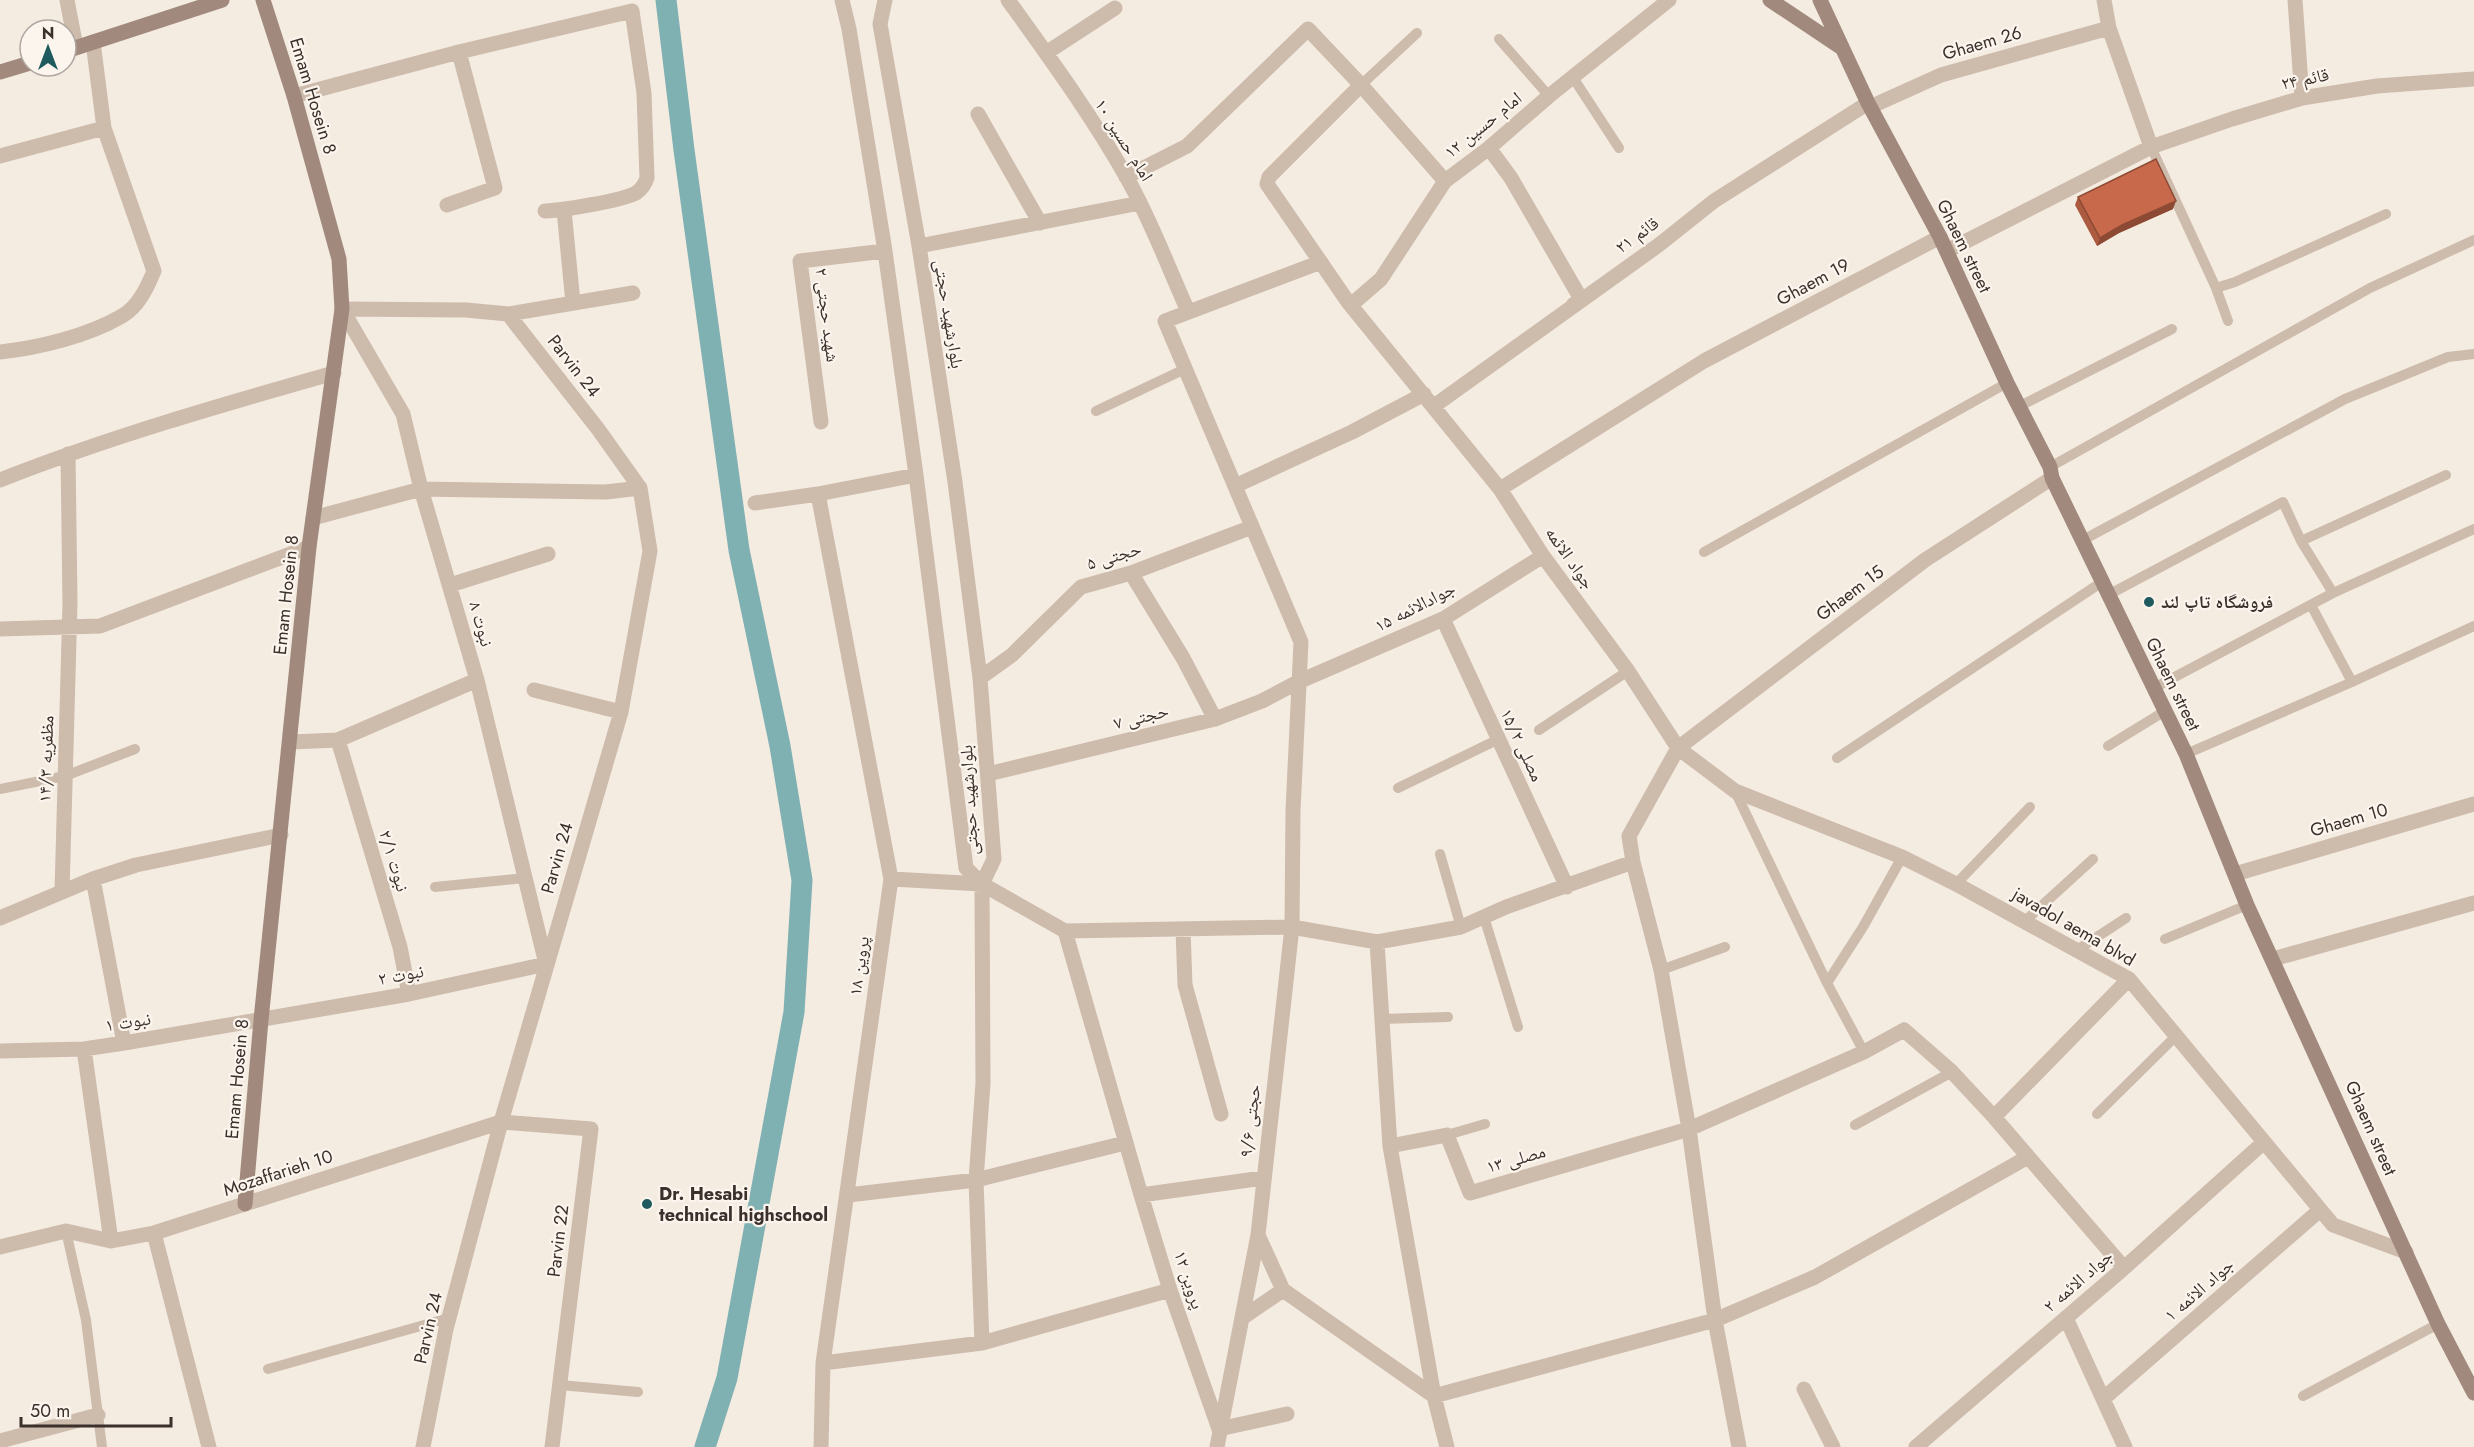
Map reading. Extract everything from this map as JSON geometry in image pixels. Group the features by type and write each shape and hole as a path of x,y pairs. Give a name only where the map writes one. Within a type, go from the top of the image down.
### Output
{"street":[{"path":"67,0 68,18"},
{"path":"78,47 222,0"},
{"name":"Emam Hosein 8","path":"245,1204 261,1020 309,547 342,309 339,259 294,96 263,0"},
{"name":"بلوارشهید حجتی","path":"842,0 849,29 885,250 966,868 982,884 994,859 980,678 955,482 919,246 880,24 885,0"},
{"name":"۱۰ امام حسین","path":"1008,0 1046,53 1126,177 1188,311"},
{"name":"امام حسین ۱۲","path":"1351,306 1381,279 1445,181 1489,148 1572,76 1669,0"},
{"path":"1770,0 1843,48"},
{"name":"Ghaem street","path":"1820,0 1869,105 1947,251 2018,407 2186,754 2247,904 2438,1324 2474,1393"},
{"path":"2104,0 2109,28 2151,147"},
{"path":"2295,0 2302,98"},
{"path":"1046,53 1115,9"},
{"path":"294,96 459,52 632,11 644,93 647,178 644,186 634,194 564,210 545,211"},
{"name":"Ghaem 26","path":"1869,105 1941,75 2109,28"},
{"path":"1126,177 1187,146 1308,29 1361,85 1445,181"},
{"path":"0,352 72,337 123,315 146,291 154,271 104,128 93,42"},
{"path":"447,205 495,188 459,52"},
{"path":"0,72 18,67"},
{"name":"قائم ۲۴","path":"1947,251 2151,147 2302,98 2378,86 2474,79"},
{"name":"جواد الائمه","path":"1361,85 1266,180 1351,306 1500,489 1543,556 1629,671 1678,748"},
{"name":"قائم ۲۱","path":"1434,406 1660,244 1714,201 1869,105"},
{"path":"978,114 1040,223"},
{"path":"0,156 104,128"},
{"path":"1489,148 1511,178 1581,299"},
{"path":"919,246 1140,203"},
{"path":"564,210 573,303"},
{"name":"Ghaem 19","path":"1500,489 1704,361 1940,237"},
{"name":"شهید حجتی ۲","path":"821,422 800,261 885,250"},
{"path":"1188,311 1321,262"},
{"path":"342,309 466,310 508,314 633,292"},
{"name":"نبوت ۸","path":"342,309 403,414 421,489 477,680 546,964"},
{"name":"حجتی ۹/۶","path":"1188,311 1165,321 1301,642 1292,927 1258,1235 1217,1447"},
{"name":"Parvin 24","path":"423,1447 449,1318 501,1122 621,712 650,551 640,488 598,429 508,314"},
{"path":"0,480 68,454 189,414 334,373"},
{"path":"1234,486 1352,432 1424,394"},
{"name":"مظفریه ۱۴/۳","path":"62,892 70,628 68,454"},
{"name":"Ghaem 15","path":"1678,748 1925,560 2051,472"},
{"path":"754,503 818,494 916,475"},
{"path":"313,518 421,489 606,492 640,488"},
{"name":"پروین ۱۸","path":"818,494 891,879 823,1363 821,1447"},
{"name":"حجتی ۵","path":"980,678 1012,655 1081,586 1131,573 1252,527"},
{"path":"0,629 100,626 309,547"},
{"path":"450,585 548,554"},
{"name":"جوادالائمه ۱۵","path":"1298,682 1443,619 1543,556"},
{"path":"1131,573 1183,658 1215,719"},
{"name":"مصلی ۱۵/۲","path":"1443,619 1567,886"},
{"path":"291,742 338,740 477,680"},
{"name":"حجتی ۷","path":"988,774 1215,719 1262,701 1298,682"},
{"path":"534,690 621,712"},
{"name":"نبوت ۲/۱","path":"338,740 400,947 409,994"},
{"path":"1678,748 1629,836 1633,862 1661,970 1689,1129 1715,1320 1739,1447"},
{"name":"javadol aema blvd","path":"1678,748 1735,791 1902,856 2025,921 2129,980 2333,1226 2406,1252"},
{"name":"Ghaem 10","path":"2235,874 2474,804"},
{"path":"0,918 93,879 136,865 281,835"},
{"path":"891,879 982,884 1065,931 1292,927 1377,942 1461,927 1633,862"},
{"path":"93,879 124,1043"},
{"path":"982,884 983,1083 976,1180 982,1343"},
{"path":"2273,959 2474,903"},
{"path":"1183,929 1185,985 1221,1114"},
{"name":"پروین ۱۲","path":"1065,931 1125,1143 1170,1290 1219,1429"},
{"path":"1377,942 1390,1146 1434,1396 1447,1447"},
{"name":"نبوت ۲","path":"261,1020 409,994 546,964"},
{"path":"1994,1117 2129,980"},
{"name":"نبوت ۱","path":"0,1051 84,1049 261,1020"},
{"path":"1689,1129 1864,1052 1904,1030 1952,1072 1994,1117 2124,1268"},
{"path":"84,1049 111,1241"},
{"name":"Mozaffarieh 10","path":"66,1231 111,1241 154,1233 501,1122"},
{"name":"Parvin 22","path":"501,1122 591,1129 552,1447"},
{"name":"مصلی ۱۳","path":"1447,1135 1470,1193 1689,1129"},
{"path":"1390,1146 1447,1135"},
{"name":"جواد الائمه ۲","path":"1916,1447 2124,1268 2264,1142"},
{"path":"848,1195 976,1180 1125,1143"},
{"path":"1434,1396 1715,1320 1815,1277 2028,1157"},
{"path":"1141,1195 1263,1178"},
{"name":"جواد الائمه ۱","path":"2103,1399 2320,1210"},
{"path":"0,1247 66,1231"},
{"path":"154,1233 209,1447"},
{"path":"1258,1235 1283,1290 1434,1396"},
{"path":"823,1363 982,1343 1170,1290"},
{"path":"1242,1318 1283,1290"},
{"path":"2066,1318 2125,1447"},
{"path":"1804,1389 1833,1447"},
{"path":"1219,1429 1287,1414"},
{"path":"0,1441 98,1415"}],"lane":[{"path":"1361,85 1417,33"},
{"path":"1499,39 1549,96"},
{"path":"1572,76 1619,148"},
{"path":"2151,147 2216,288 2228,321"},
{"path":"2216,288 2235,282 2386,214"},
{"path":"2051,472 2370,288 2474,240"},
{"path":"2018,407 2172,329"},
{"path":"2083,540 2345,399 2448,357 2474,354"},
{"path":"1096,411 1185,369"},
{"path":"1704,552 2007,383"},
{"path":"2301,541 2446,475"},
{"path":"1837,758 2106,588 2283,502 2301,541 2333,593"},
{"path":"2154,688 2333,593 2474,529"},
{"path":"2311,605 2352,682"},
{"path":"2186,754 2474,626"},
{"path":"1539,730 1629,671"},
{"path":"2109,746 2165,711"},
{"path":"1398,788 1498,739"},
{"path":"0,789 65,776 135,749"},
{"path":"1735,791 1827,983 1864,1052"},
{"path":"1956,884 2030,807"},
{"path":"1440,854 1461,927"},
{"path":"1827,983 1863,927 1902,856"},
{"path":"2025,921 2093,859"},
{"path":"435,887 525,878"},
{"path":"2165,939 2247,904"},
{"path":"1484,917 1518,1027"},
{"path":"2077,950 2126,918"},
{"path":"1661,970 1725,947"},
{"path":"1381,1019 1448,1017"},
{"path":"2097,1114 2176,1036"},
{"path":"1855,1125 1952,1072"},
{"path":"1447,1135 1485,1124"},
{"path":"66,1231 86,1320 102,1447"},
{"path":"268,1369 449,1318"},
{"path":"2303,1396 2438,1324"},
{"path":"560,1385 638,1392"}],"building":[{"path":"2156,159 2176,201 2122,225 2100,238 2078,197"}],"waterway":[{"path":"666,0 684,150 739,550 780,746 802,880 794,1012 727,1378 705,1447"}],"place":[{"name":"فروشگاه تاپ لند","path":"2149,602"},
{"name":"Dr. Hesabi technical highschool","path":"647,1204"}]}
